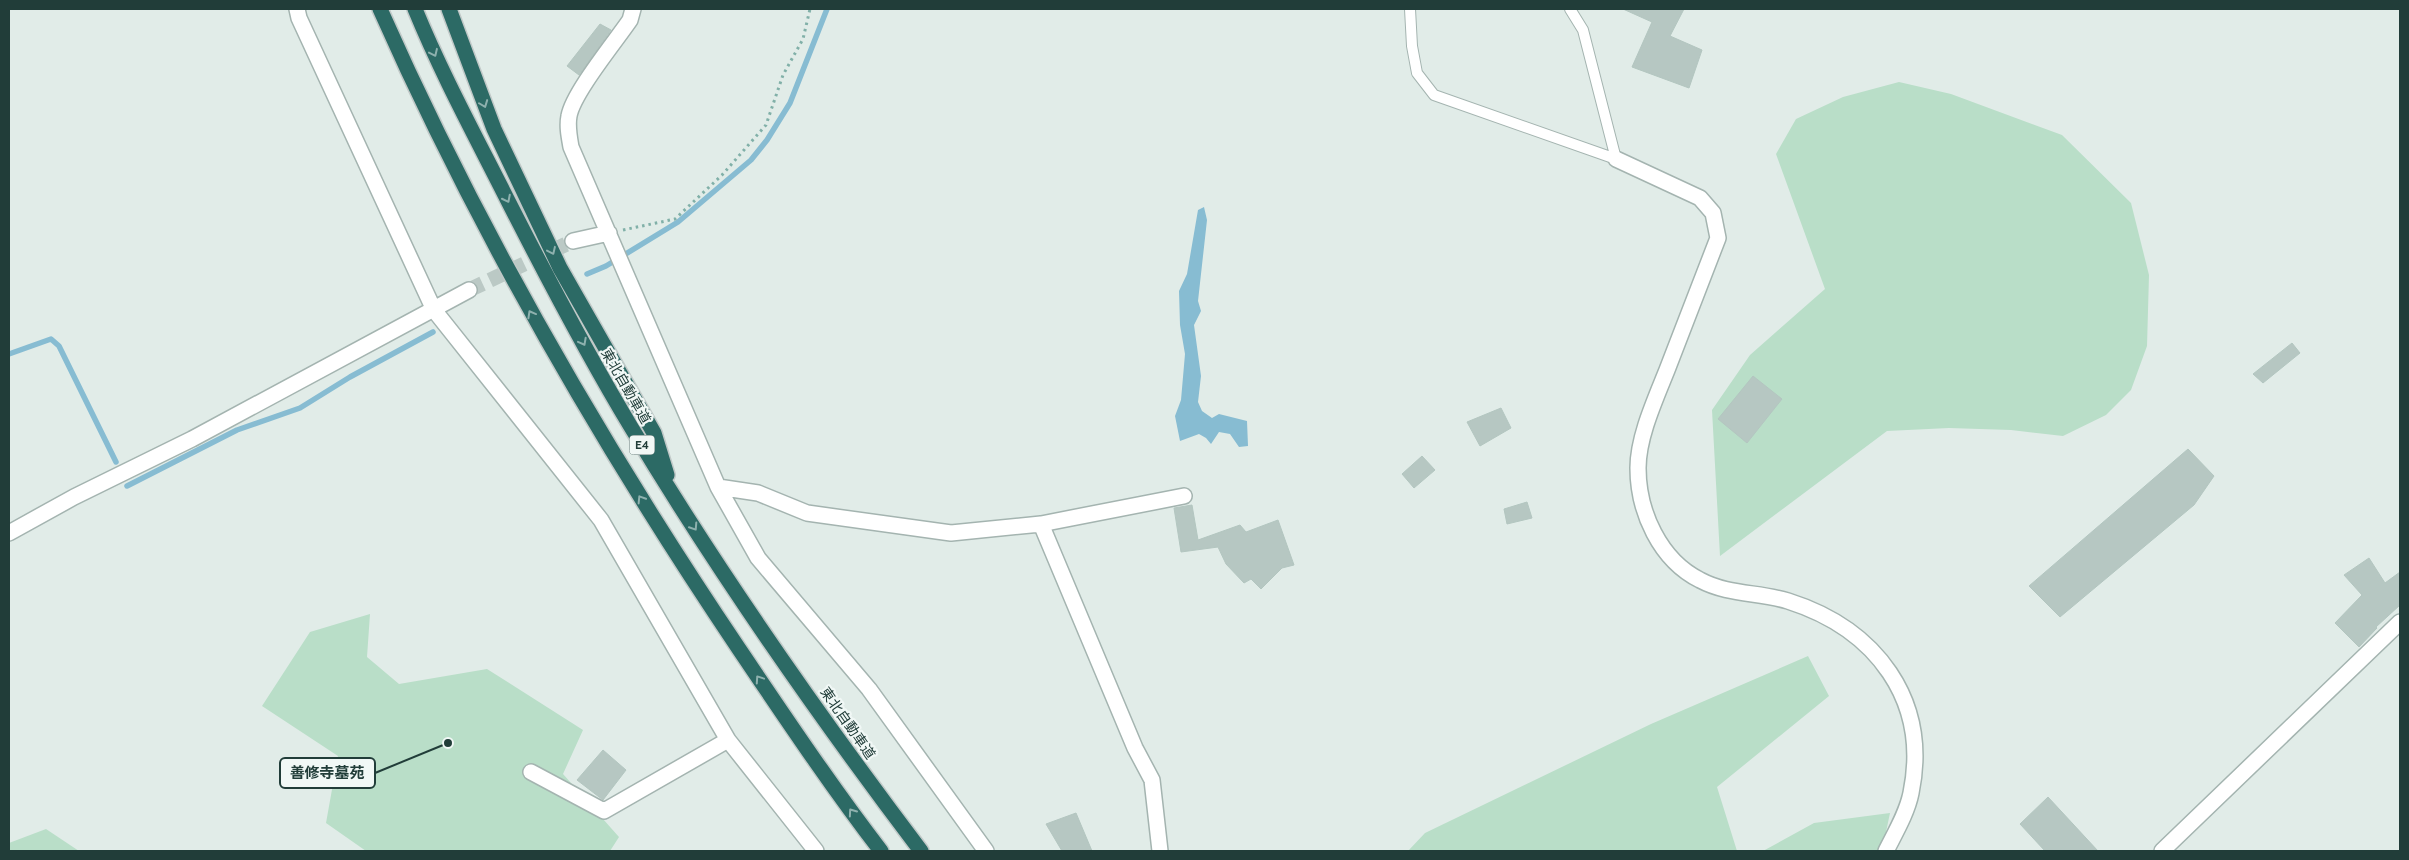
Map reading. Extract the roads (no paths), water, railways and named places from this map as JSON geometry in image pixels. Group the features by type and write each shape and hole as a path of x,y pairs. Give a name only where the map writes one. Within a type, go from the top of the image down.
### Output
{"highway":[{"name":"E4","path":"380,9 491,241 610,449 687,572 801,740 881,851"},
{"name":"東北自動車道","path":"415,9 452,91 532,248 592,358 674,497 826,721 922,851"},
{"path":"449,9 494,129 560,268 654,433 674,497"}],"street":[{"path":"297,9 299,18 434,310 601,520 728,740 816,851"},
{"path":"633,9 630,20 575,98 569,115 568,130 571,147 718,487 758,558 869,689 986,851"},
{"path":"1616,159 1700,198 1713,213 1718,238 1646,424 1638,467 1642,502 1655,536 1673,560 1700,580 1737,593 1787,601 1825,615 1855,634 1881,659 1895,681 1908,712 1916,752 1911,795 1886,851"},
{"path":"573,241 609,233"},
{"path":"9,533 74,497 192,439 469,290"},
{"path":"718,487 758,493 807,513 951,533 1041,524 1184,496"},
{"path":"1041,524 1135,748 1152,780 1160,851"},
{"path":"2162,851 2400,622"},
{"path":"531,772 604,811 728,740"}],"lane":[{"path":"1410,9 1412,46 1417,73 1434,96 1616,159"},
{"path":"1570,9 1583,30 1616,159"}],"water":[{"path":"1204,207 1207,220 1198,301 1201,311 1194,325 1201,376 1198,402 1202,411 1212,418 1219,414 1247,421 1248,446 1239,447 1230,434 1219,432 1211,444 1199,434 1180,441 1175,416 1181,400 1185,354 1180,325 1179,291 1187,274 1198,210"}],"waterway":[{"path":"587,274 606,266 678,222 751,160 767,140 790,103 827,9"},
{"path":"127,486 237,430 300,408 350,377 433,332"},
{"path":"9,354 51,339 59,346 116,462"}],"tunnel":[{"path":"469,290 573,241"}],"place":[{"name":"善修寺墓苑","path":"448,743"}]}
